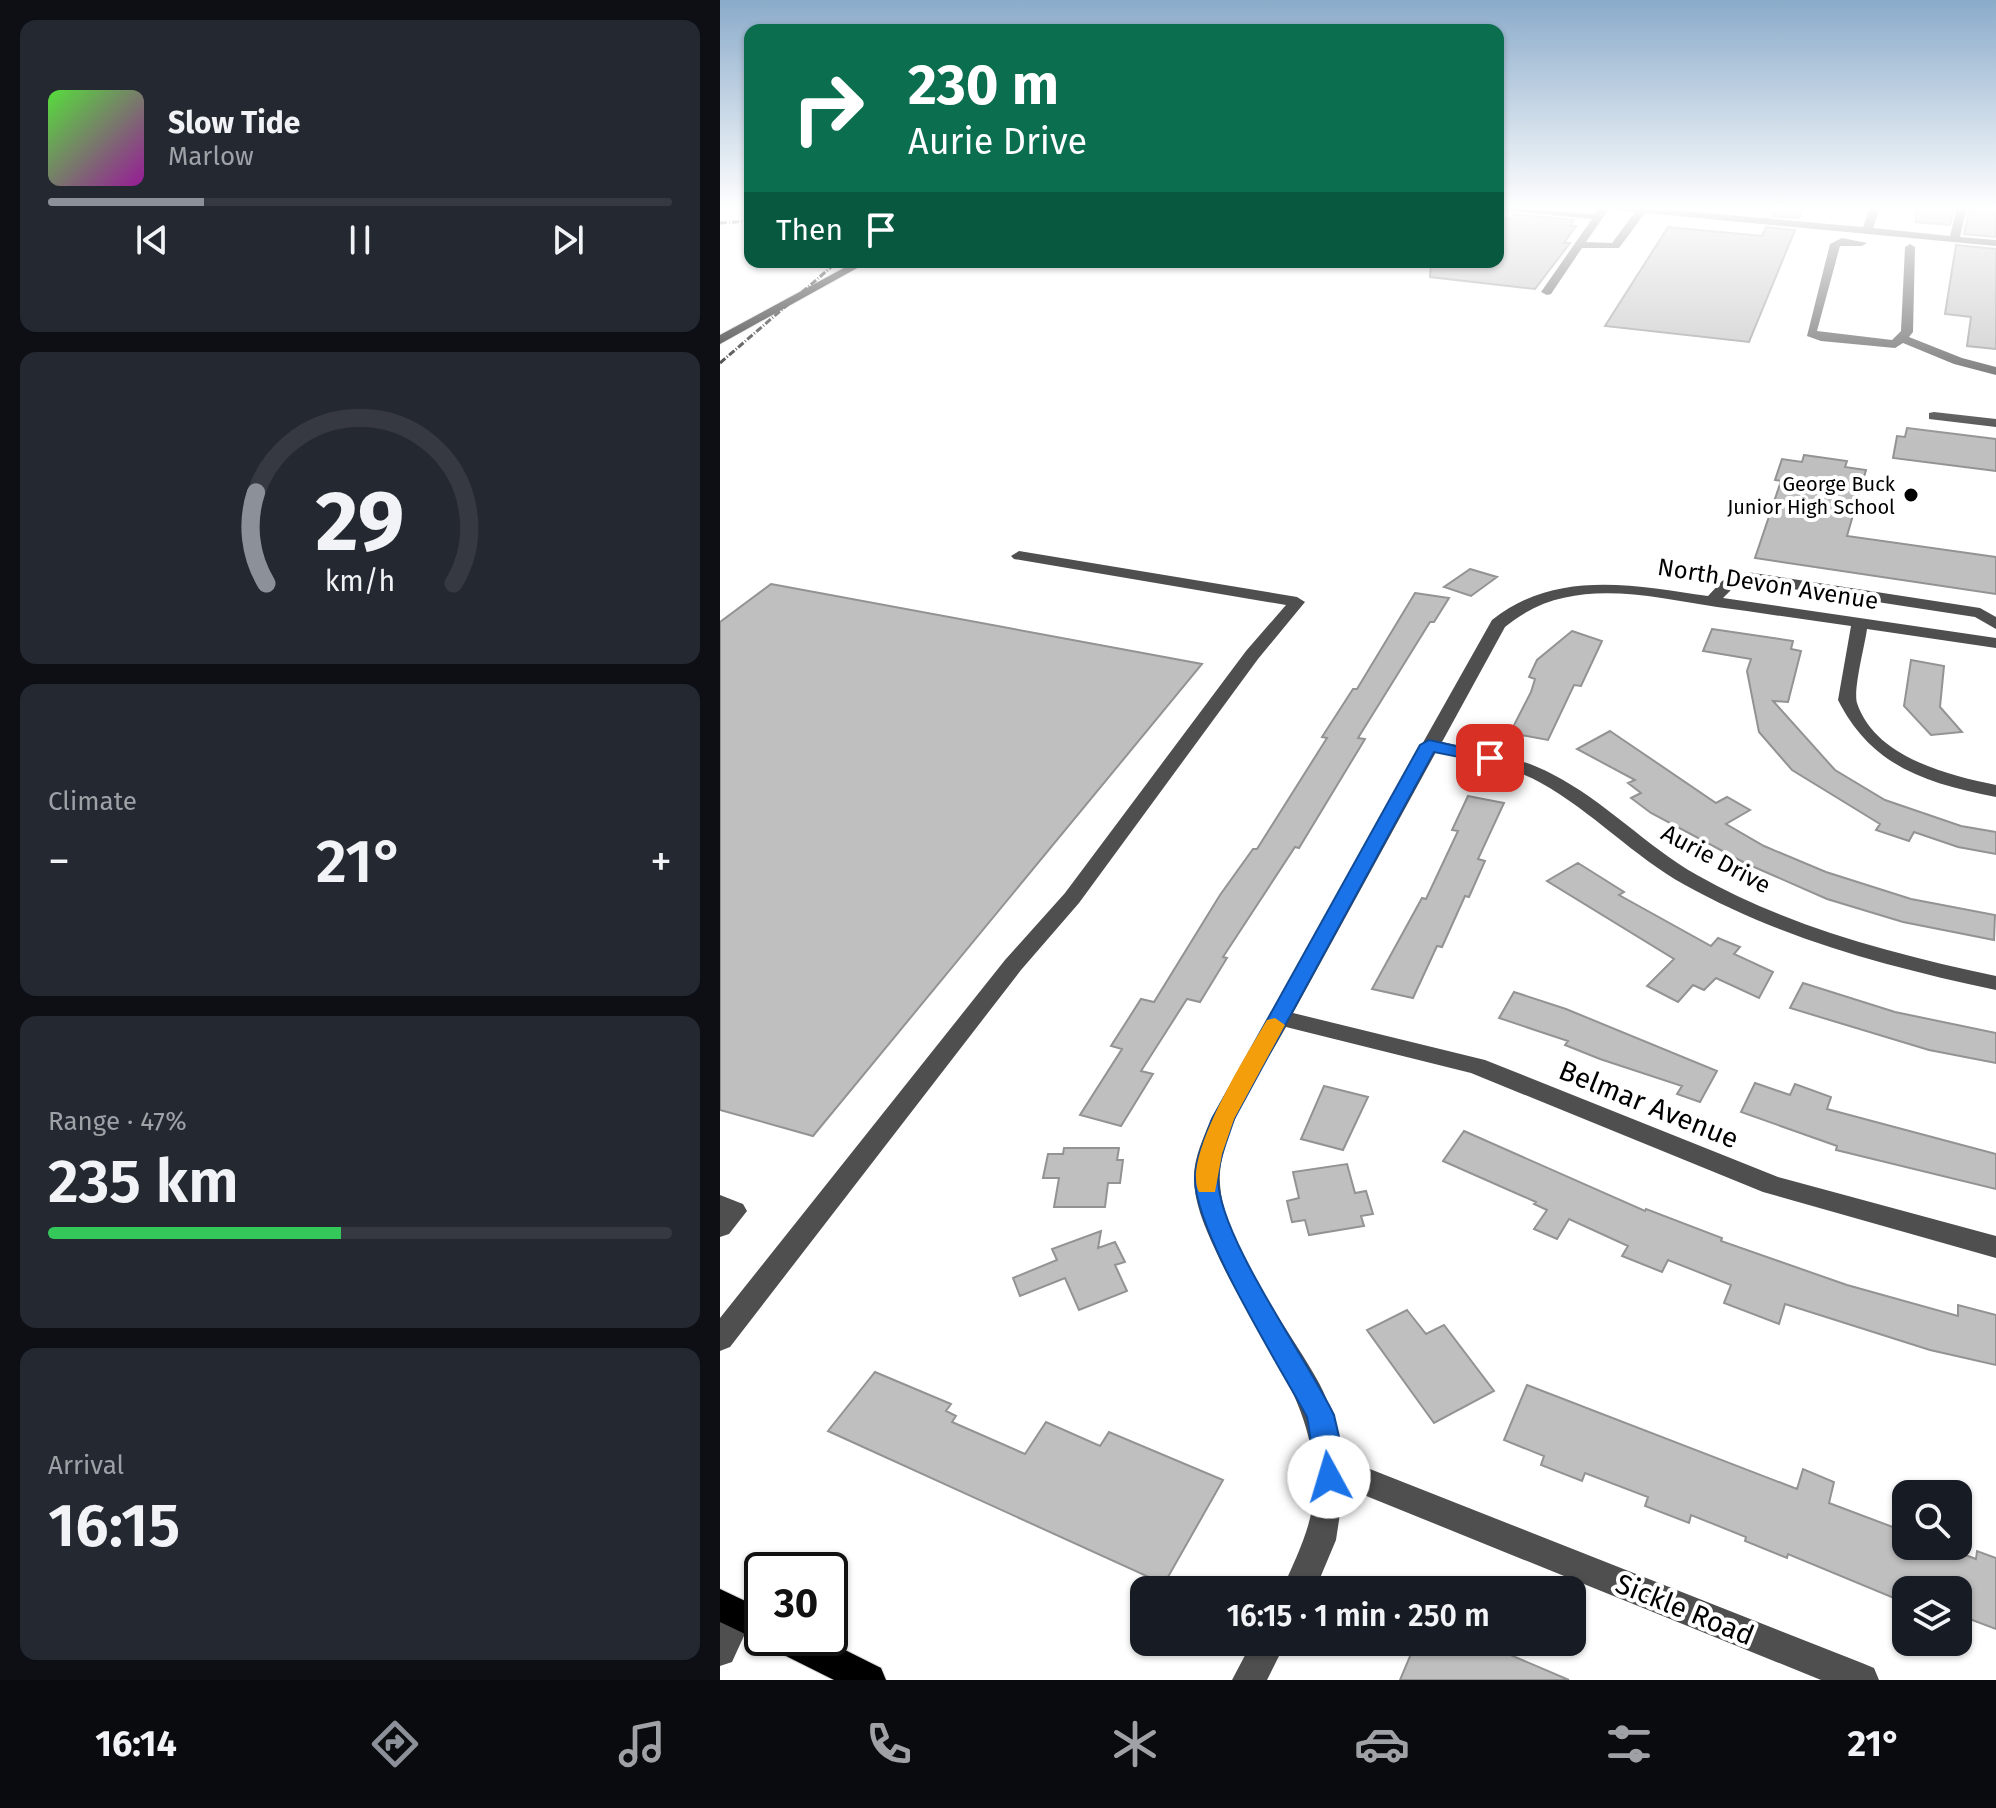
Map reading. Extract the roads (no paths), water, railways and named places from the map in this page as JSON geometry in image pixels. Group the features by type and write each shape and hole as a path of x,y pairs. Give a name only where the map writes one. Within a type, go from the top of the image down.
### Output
{"main road":[{"path":"720,340 820,285"},
{"path":"822,1656 869,1680"}],"street":[{"path":"1547,292 1551,285"},
{"path":"1824,285 1811,333 1821,337 1895,344 1907,332 1909,285"},
{"path":"1901,338 1958,361 1996,371"},
{"path":"1934,416 1996,423"},
{"path":"720,1339 1013,965 1072,898 1252,655 1297,602 1019,556"},
{"path":"1714,600 1719,590 1730,581 1747,577 1980,613 1996,624"},
{"name":"North Devon Avenue","path":"1306,1576 1326,1523 1330,1467 1320,1415 1217,1230 1207,1192 1208,1167 1217,1134 1279,1017 1498,624 1533,601 1566,591 1604,587 1714,600 1996,643"},
{"path":"1860,623 1847,700 1850,712 1863,731 1883,749 1910,766 1949,781 1996,791"},
{"name":"Aurie Drive","path":"1429,745 1490,758 1544,777 1578,799 1648,854 1770,918 1863,951 1996,983"},
{"name":"Belmar Avenue","path":"1279,1017 1477,1066 1772,1185 1996,1247"},
{"path":"720,1205 734,1211 720,1227"},
{"name":"Sickle Road","path":"1330,1467 1862,1680"},
{"path":"720,1650 740,1615"},
{"path":"1249,1680 1262,1656"}],"railway":[{"path":"720,363 810,285"}],"place":[{"name":"George Buck Junior High School","path":"1911,495"}]}
